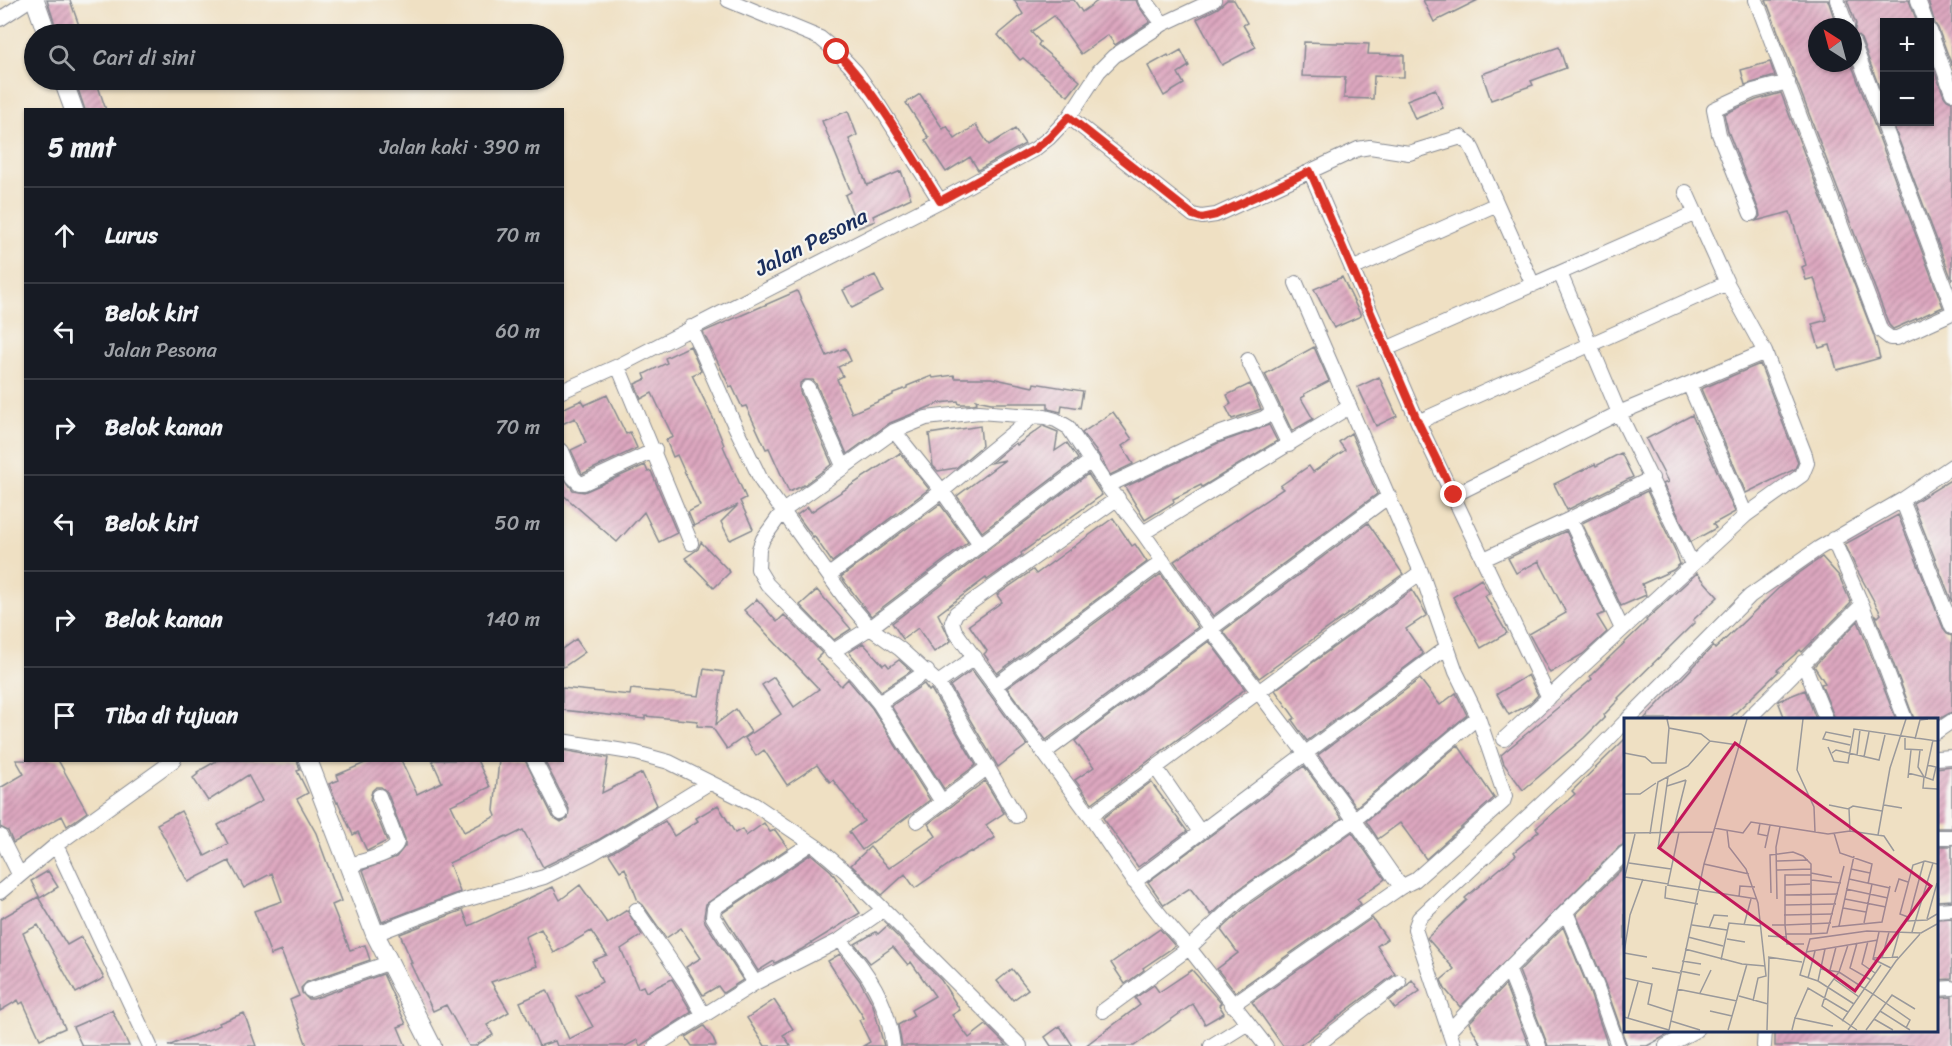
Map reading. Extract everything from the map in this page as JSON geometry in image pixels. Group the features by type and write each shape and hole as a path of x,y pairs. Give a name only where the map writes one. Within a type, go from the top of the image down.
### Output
{"street":[{"path":"0,19 29,0"},
{"path":"35,0 43,24"},
{"path":"728,0 820,38 837,52 856,72 875,99 940,201"},
{"path":"1145,0 1163,24"},
{"name":"Jalan Pesona","path":"564,390 618,366 940,201 1035,149 1069,117 1105,63 1163,24 1214,0"},
{"path":"1756,0 1881,331 1890,338 1897,338 1952,313"},
{"path":"1837,0 1844,18"},
{"path":"1918,0 1925,18"},
{"path":"1934,44 1952,93"},
{"path":"1862,66 1952,306"},
{"path":"1751,214 1719,134 1714,109 1753,91 1788,82"},
{"path":"67,90 73,108"},
{"path":"1069,117 1193,215 1202,218 1216,215 1358,149 1370,147 1409,153 1461,137 1469,143 1533,285"},
{"path":"1310,171 1418,422 1549,698"},
{"path":"1504,739 1746,515 1802,475 1807,463 1765,352 1727,284 1686,192"},
{"path":"1352,269 1497,204"},
{"path":"1386,349 1696,213"},
{"path":"1560,273 1619,413 1692,564"},
{"path":"1232,1005 1401,887 1415,880 1503,802 1505,796 1478,717 1456,672 1420,572 1296,283"},
{"path":"1418,422 1727,284"},
{"path":"691,327 762,482 847,602 870,628 927,671 938,683 1016,816"},
{"path":"1454,495 1619,413 1765,352"},
{"path":"1248,360 1289,445"},
{"path":"618,366 692,543"},
{"path":"1689,384 1746,515"},
{"path":"808,388 844,468"},
{"path":"1143,533 1349,407"},
{"path":"942,802 879,704 857,676 760,575 759,549 783,511 894,431 926,418 979,412 1056,420 1068,427 1092,460 1107,486 1118,498 1210,628 1305,753 1401,887"},
{"path":"1107,486 1215,435 1264,418 1272,412"},
{"path":"829,575 942,491 1032,417"},
{"path":"894,431 981,544"},
{"path":"564,456 573,477 579,483 585,483 654,450"},
{"path":"832,652 870,628 1092,460"},
{"path":"1630,718 1739,605 1833,539 1902,500 1952,466"},
{"path":"1484,559 1652,478"},
{"path":"1044,753 1389,496"},
{"path":"1118,498 956,613 952,622 955,631 996,685 1134,882 1266,1046"},
{"path":"1902,500 1952,627"},
{"path":"1570,519 1622,629"},
{"path":"1833,539 1862,605 1905,718"},
{"path":"996,685 1163,561"},
{"path":"1089,816 1420,572"},
{"path":"1749,718 1862,605"},
{"path":"1134,882 1447,647"},
{"path":"938,683 975,657"},
{"path":"1803,662 1826,718"},
{"path":"879,704 927,671"},
{"path":"1103,1011 1189,948 1244,897 1354,820 1478,717"},
{"path":"1937,731 1952,721"},
{"path":"1454,1046 1415,929 1416,923 1624,724"},
{"path":"564,741 669,762 755,806 834,861 905,929 1020,1046"},
{"path":"1937,758 1952,757"},
{"path":"0,892 56,845 171,762"},
{"path":"310,762 375,934 432,1046"},
{"path":"535,762 561,813"},
{"path":"917,821 988,767"},
{"path":"1156,768 1200,832"},
{"path":"375,934 458,902 544,877 626,834 709,783"},
{"path":"349,865 391,851 397,845 379,796"},
{"path":"0,836 19,874"},
{"path":"755,983 713,917 714,908 810,844"},
{"path":"56,845 150,1046"},
{"path":"1449,1031 1624,854"},
{"path":"1937,910 1952,909"},
{"path":"636,910 687,985 703,1014"},
{"path":"655,1046 755,983 840,940 883,910"},
{"path":"1566,912 1598,987 1618,1046"},
{"path":"840,940 871,979 891,1031 893,1046"},
{"path":"310,990 391,962"},
{"path":"1508,969 1539,1046"},
{"path":"1316,1046 1399,982"},
{"path":"1937,989 1952,988"},
{"path":"1211,1046 1248,1023"},
{"path":"1666,1046 1692,1031"},
{"path":"1764,1046 1765,1031"}],"building":[{"path":"47,0 70,0 78,24 55,24"},
{"path":"1014,0 1074,0 1082,12 1099,0 1136,0 1150,22 1115,45 1108,35 1081,54 1054,16 1031,32 1040,42 1038,45 1080,81 1068,96 1023,58 1020,60 998,35 1023,14"},
{"path":"1227,0 1234,0 1247,23 1243,25 1256,47 1222,65 1197,19 1218,8"},
{"path":"1423,0 1478,0 1434,22"},
{"path":"1766,0 1828,0 1834,18 1808,18 1808,72 1854,72 1943,307 1893,329 1889,325"},
{"path":"1847,0 1909,0 1916,18 1880,18 1880,89 1862,42 1862,18 1854,18"},
{"path":"1928,0 1952,0 1952,66 1938,28"},
{"path":"1304,42 1369,44 1368,54 1404,55 1404,77 1374,76 1373,99 1344,98 1345,77 1302,76"},
{"path":"1559,47 1566,68 1531,81 1533,85 1491,100 1482,74"},
{"path":"1181,50 1189,66 1178,73 1184,84 1164,96 1148,66"},
{"path":"1770,62 1775,76 1745,85 1741,70"},
{"path":"1934,70 1944,96 1952,102 1952,280 1894,126 1934,126"},
{"path":"1435,89 1443,108 1415,119 1407,100"},
{"path":"78,90 99,90 105,108 84,108"},
{"path":"1781,93 1874,336 1880,358 1837,370 1830,345 1819,348 1812,324 1827,320 1814,278 1806,280 1802,267 1806,265 1790,212 1756,221 1760,216 1759,211 1728,131 1724,114 1756,100"},
{"path":"920,94 943,129 947,126 955,139 976,125 989,145 1015,129 1025,144 978,170 970,157 946,172 925,140 929,138 906,103"},
{"path":"848,111 857,135 849,139 867,185 901,171 911,198 873,216 875,221 858,228 845,195 851,192 822,121"},
{"path":"875,275 883,292 852,308 843,290"},
{"path":"1342,277 1361,316 1334,328 1314,289"},
{"path":"797,291 827,356 845,348 851,361 838,367 843,376 837,379 852,413 932,376 933,378 954,375 955,378 991,378 1033,387 1034,383 1083,391 1080,408 1062,405 1061,412 1048,409 1048,403 991,403 976,400 977,403 973,404 959,404 958,401 939,403 890,423 847,454 816,384 813,380 805,380 800,383 800,392 832,464 804,485 789,492 769,448 766,449 746,406 742,407 732,386 730,387 703,332"},
{"path":"690,346 701,371 692,375 713,418 746,498 740,501 753,529 730,540 721,522 738,505 694,526 688,512 700,506 677,455 673,457 666,440 673,437 652,393 641,399 635,384 646,379 644,374 667,363 665,358"},
{"path":"1314,347 1329,381 1304,394 1305,396 1301,398 1313,419 1292,431 1265,374"},
{"path":"1760,364 1798,462 1795,469 1746,493 1701,389"},
{"path":"1379,377 1397,416 1376,426 1358,387"},
{"path":"1250,384 1261,409 1232,419 1226,407 1231,404 1227,395"},
{"path":"607,395 626,434 630,432 637,448 582,474 571,450 586,443 575,418 564,423 564,408 582,400 585,405"},
{"path":"1113,412 1132,439 1122,446 1133,464 1110,475 1099,455 1082,433"},
{"path":"1692,415 1735,512 1713,524 1716,528 1691,542 1663,484 1668,482 1646,439"},
{"path":"1269,425 1277,441 1202,487 1201,485 1173,499 1174,502 1145,520 1125,487 1218,443"},
{"path":"980,426 982,446 956,468 938,471 933,466 929,434"},
{"path":"1043,426 1058,432 1055,451 1067,443 1078,459 982,532 957,496 1005,460 991,463 1007,449 1016,443 1017,445"},
{"path":"1351,433 1377,494 1213,616 1174,561 1283,489 1280,486 1309,466 1313,472 1345,450 1339,442"},
{"path":"900,453 929,489 832,562 797,515 808,507 811,512"},
{"path":"1621,453 1633,477 1567,510 1554,484"},
{"path":"645,465 648,472 651,471 677,533 659,542 644,512 617,542 564,496 564,478 573,490 584,492"},
{"path":"1088,474 1102,495 938,614 951,641 934,652 918,628 903,639 892,623"},
{"path":"1952,479 1952,602 1913,503"},
{"path":"1647,491 1680,564 1673,570 1642,584 1646,595 1621,606 1582,523"},
{"path":"940,504 968,542 871,616 841,577"},
{"path":"1898,515 1944,630 1952,636 1952,712 1937,720 1937,718 1914,718 1875,614 1878,617 1881,614 1845,544"},
{"path":"1113,518 1132,546 1135,544 1147,562 997,673 984,654 987,651 969,625 1002,602 997,595 1033,570 1036,574"},
{"path":"1368,523 1403,574 1259,678 1223,631"},
{"path":"1566,531 1605,613 1597,616 1607,632 1583,654 1550,673 1529,634 1566,613 1539,561 1516,573 1508,558"},
{"path":"701,542 730,572 714,588 685,558 698,549"},
{"path":"1822,557 1839,576 1851,603 1802,652 1800,650 1777,670 1779,671 1730,718 1645,718 1713,646 1715,649 1782,585"},
{"path":"1697,573 1718,597 1618,698 1604,715 1605,717 1584,738 1523,790 1504,764 1501,755 1592,679 1590,676"},
{"path":"1161,574 1198,627 1046,740 1007,688"},
{"path":"1481,579 1489,593 1485,596 1507,633 1481,648 1453,597"},
{"path":"817,590 851,629 834,640 800,605"},
{"path":"1412,590 1427,615 1406,629 1423,654 1307,741 1292,720 1295,718 1275,690"},
{"path":"757,599 777,622 784,615 822,653 816,659 841,686 848,679 872,708 930,800 862,850 849,832 864,821 833,780 830,782 817,765 787,785 764,750 756,756 745,738 781,714 762,685 774,677 794,707 819,689 744,610"},
{"path":"1858,621 1895,717 1835,718 1821,684 1825,683 1814,666"},
{"path":"576,639 585,652 564,667 564,648"},
{"path":"1209,641 1245,689 1092,803 1075,780 1094,767 1075,741"},
{"path":"863,643 883,665 886,663 889,667 899,660 911,671 881,691 849,652"},
{"path":"704,669 724,672 716,724 736,709 751,732 727,749 712,727 697,726 698,721 645,716 645,719 564,710 564,688 630,695 631,689 699,696"},
{"path":"972,670 1027,745 998,767 950,686"},
{"path":"1528,675 1538,695 1529,704 1509,715 1497,694"},
{"path":"1420,679 1440,705 1456,693 1467,715 1356,807 1318,755"},
{"path":"924,684 929,691 931,689 976,765 944,789 891,706"},
{"path":"1805,690 1816,718 1785,718 1778,701"},
{"path":"1624,740 1624,844 1460,1007 1445,989 1441,980 1454,969 1427,938 1467,900 1465,898 1516,855 1514,852 1539,831 1536,828 1575,794 1572,791"},
{"path":"1458,745 1494,798 1426,859 1400,823 1378,839 1366,821"},
{"path":"564,750 608,758 602,793 642,773 657,805 600,839 543,867 523,830 507,838 506,836 449,863 460,892 382,922 363,870 396,857 405,846 405,839 387,792 381,787 376,787 370,799 387,841 367,851 358,832 353,835 329,784 339,780 337,775 367,762 402,762 417,794 442,782 433,762 478,762 490,787 451,805 464,832 496,816 494,811 499,762 526,762 553,817 561,822 568,818 569,809 545,762 564,762"},
{"path":"16,760 59,762 87,812 67,826 62,816 13,843 8,831 0,827 0,788 24,774"},
{"path":"214,762 298,762 300,770 297,771 308,793 297,799 316,833 341,901 332,905 350,950 365,945 370,960 307,982 301,988 302,993 308,999 313,999 383,974 406,1024 398,1027 406,1046 307,1046 290,1000 299,996 281,951 271,955 254,911 282,901 272,873 244,888 229,861 188,882 157,824 181,811 205,856 228,844 218,825 262,801 248,775 208,801 193,778 198,774 197,772"},
{"path":"1304,766 1342,818 1238,890 1211,915 1190,888 1164,905 1148,882"},
{"path":"1952,766 1952,828 1937,828 1937,768"},
{"path":"985,781 1004,813 986,825 995,838 954,861 915,888 905,874 882,895 851,865 870,847 889,868 936,836 928,824"},
{"path":"1151,782 1187,831 1138,867 1103,818"},
{"path":"718,805 735,833 742,829 746,836 764,823 770,832 775,830 788,848 706,904 705,922 743,980 723,993 718,986 703,995 686,967 701,958 681,928 666,938 638,901 625,868 620,871 609,854 665,821 674,836 698,821 696,818"},
{"path":"1352,832 1385,879 1357,899 1361,904 1235,992 1217,969 1238,953 1221,930 1249,904"},
{"path":"1937,846 1952,846 1952,900 1937,901"},
{"path":"811,854 831,871 860,913 802,949 758,971 722,913"},
{"path":"1624,867 1624,1031 1674,1031 1647,1046 1627,1046 1605,984 1576,914"},
{"path":"48,871 58,887 40,898 31,881"},
{"path":"580,885 607,923 627,910 642,935 621,949 638,988 643,986 646,992 672,979 692,1012 640,1046 637,1040 626,1046 557,1046 555,1041 539,1046 520,1002 547,990 569,1039 593,1027 576,996 602,982 592,961 607,955 591,931 554,953 541,929 525,937 537,966 491,982 509,1012 487,1025 493,1035 475,1046 469,1046 446,1005 433,1011 410,963 412,963 400,934 463,910 469,926 553,887 560,900"},
{"path":"38,897 67,945 81,937 104,978 76,993 38,925 23,933 65,1028 40,1039 23,1002 20,1004 18,1000 0,1011 0,919"},
{"path":"1372,918 1387,939 1377,946 1395,974 1299,1046 1283,1046 1252,1002"},
{"path":"1952,918 1952,979 1937,980 1937,919"},
{"path":"887,926 941,980 960,1010 952,1015 969,1038 986,1025 1007,1046 902,1046 898,1025 914,1016 911,1010 935,996 911,962 908,965 893,947 870,963 855,944 876,932 878,934"},
{"path":"1563,927 1589,990 1608,1046 1548,1046 1519,971"},
{"path":"1160,929 1175,946 1143,968 1144,970 1125,984 1111,963"},
{"path":"840,954 860,981 873,1005 884,1046 863,1046 870,1042 859,1020 864,1018 828,961"},
{"path":"1012,969 1028,989 1013,1000 997,981"},
{"path":"1192,970 1221,1003 1219,1005 1224,1013 1205,1024 1193,1004 1134,1046 1085,1046 1140,1005 1135,998 1154,985 1159,992"},
{"path":"1412,980 1420,991 1395,1009 1389,1001"},
{"path":"1505,985 1529,1046 1482,1046 1469,1023"},
{"path":"1952,997 1952,1046 1775,1046 1775,1031 1937,1031 1937,998"},
{"path":"774,1000 793,1029 783,1035 791,1046 765,1046 747,1018"},
{"path":"112,1010 129,1046 82,1046 73,1027"},
{"path":"244,1013 256,1046 168,1046 220,1025 219,1023"},
{"path":"704,1026 716,1046 692,1046 686,1037"},
{"path":"1060,1026 1073,1046 1051,1046 1045,1037"}],"route":[{"path":"837,52 856,72 875,99 940,201 1035,149 1069,117 1193,215 1202,218 1216,215 1310,171 1418,422 1454,495"}]}
